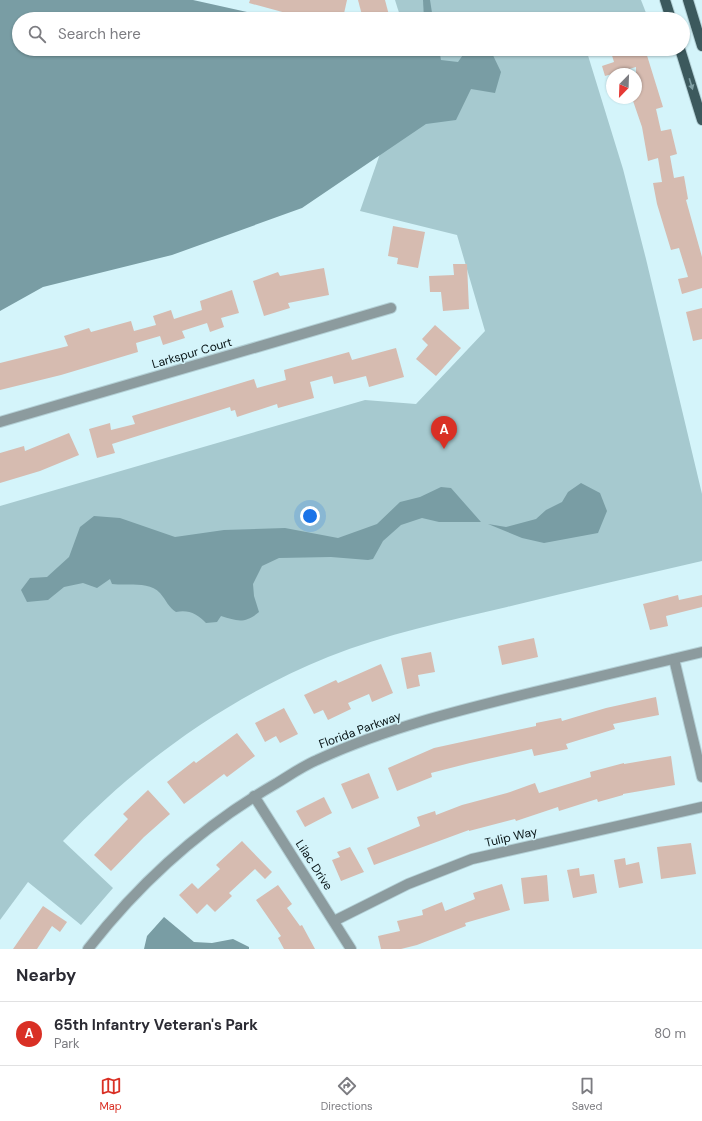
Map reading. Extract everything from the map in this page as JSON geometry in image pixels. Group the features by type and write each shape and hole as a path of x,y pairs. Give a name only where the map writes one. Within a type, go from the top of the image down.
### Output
{"main road":[{"path":"665,0 669,12"},
{"path":"688,0 702,46"},
{"path":"682,56 702,120"}],"street":[{"name":"Larkspur Court","path":"0,422 392,308"},
{"name":"Florida Parkway","path":"88,949 108,924 187,845 224,816 254,796 315,761 370,737 459,710 702,652"},
{"path":"674,659 702,777"},
{"name":"Lilac Drive","path":"254,796 351,949"},
{"name":"Tulip Way","path":"334,921 408,884 472,860 702,807"}],"shaded area":[{"path":"0,0 193,0 247,12 12,12 12,56 440,56 441,60 458,62 462,56 493,56 501,72 495,93 471,89 456,120 426,124 302,208 172,255 43,287 0,311"},
{"path":"395,0 641,0 646,12 399,12"},
{"path":"423,0 430,0 432,12 424,12"},
{"path":"411,56 588,56 623,169 702,494 702,561 580,589 372,641 328,657 291,673 220,712 153,759 92,812 63,841 113,888 81,925 28,882 0,920 0,506 365,400 416,404 485,331 457,235 360,211 412,62"},
{"path":"581,483 600,493 607,511 598,533 544,543 522,538 488,524 506,527 536,519 546,510 562,502 568,492"},
{"path":"441,487 451,488 481,522 439,522 422,518 401,525 383,541 373,559 368,560 331,557 279,558 262,566 253,584 254,596 259,612 245,620 236,620 221,616 217,622 206,623 200,617 192,613 185,611 176,612 155,589 144,585 112,584 110,579 97,588 83,583 64,587 48,600 27,602 21,590 30,578 47,577 69,557 80,527 94,516 120,518 175,537 224,530 285,528 338,538 377,524 400,502 420,497"},
{"path":"164,917 194,942 212,943 233,939 249,947 249,949 144,949 147,936"}],"building":[{"path":"250,0 347,0 344,12 282,12 249,3"},
{"path":"358,0 385,0 388,12 361,12"},
{"path":"612,56 647,56 663,107 656,109 661,131 671,129 677,154 670,156 674,178 684,176 688,199 686,200 702,257 702,288 682,294 678,279 688,277 679,248 671,250 657,204 653,183 662,182 658,158 648,161 642,127 634,104 642,104 642,68 606,68 605,76 602,66 614,62"},
{"path":"393,226 425,232 418,268 397,264 398,258 388,256"},
{"path":"453,264 467,264 469,309 443,311 441,292 430,292 429,276 454,275"},
{"path":"324,268 329,295 288,303 290,308 264,316 253,281 278,272 280,276"},
{"path":"232,290 239,313 221,318 224,327 210,332 207,323 182,331 185,338 163,345 160,336 136,343 138,352 61,375 0,390 0,363 68,346 64,336 89,328 91,332 131,321 134,331 156,325 153,316 171,310 174,319 202,310 200,301"},
{"path":"702,308 702,339 693,341 686,312"},
{"path":"435,325 461,348 436,376 416,359 428,345 422,339"},
{"path":"396,348 404,377 369,387 366,376 334,384 332,376 310,382 314,398 278,408 277,404 237,417 235,410 231,411 230,407 112,444 115,453 97,458 89,429 110,423 111,430 135,424 132,416 254,379 257,388 286,380 284,370 349,352 352,360"},
{"path":"69,433 79,455 40,471 0,483 0,453 24,446 25,451"},
{"path":"678,595 679,600 702,595 702,607 666,616 668,626 650,630 643,604"},
{"path":"534,638 538,657 502,665 498,646"},
{"path":"431,652 435,672 418,675 420,686 407,689 401,658"},
{"path":"381,664 393,693 372,702 369,694 348,703 351,709 328,720 323,710 314,714 304,695 336,680 338,683"},
{"path":"656,697 659,715 613,724 615,729 566,744 568,749 534,756 532,749 470,763 431,773 432,777 397,791 388,768 434,748 536,726 536,723 561,718 562,721 606,708"},
{"path":"284,708 298,734 280,743 276,736 265,742 255,723"},
{"path":"237,733 255,756 227,777 224,774 184,804 167,782 194,761 196,763"},
{"path":"671,756 675,785 623,794 598,802 597,799 559,811 558,807 516,821 515,819 469,830 374,865 367,848 420,826 417,817 435,811 436,815 462,805 507,793 535,783 539,793 591,777 590,772 624,763"},
{"path":"369,773 379,798 352,809 341,784"},
{"path":"148,790 170,814 144,837 111,871 94,855 128,819 123,814"},
{"path":"324,797 332,813 305,827 296,811"},
{"path":"242,841 272,872 265,879 255,869 229,893 232,896 215,912 207,904 197,914 179,895 192,883 198,889 220,869 216,865"},
{"path":"691,843 696,874 661,879 657,847"},
{"path":"350,847 364,872 341,881 332,860 340,857 337,852"},
{"path":"625,858 626,865 639,862 643,883 619,888 614,860"},
{"path":"579,868 580,876 594,874 597,893 573,898 567,870"},
{"path":"547,875 549,901 524,904 521,878"},
{"path":"502,884 510,910 465,923 466,926 417,945 401,949 381,949 378,936 400,931 397,921 423,915 422,910 442,902 445,911 475,899 473,893"},
{"path":"278,885 292,904 287,908 300,926 302,925 315,949 284,949 278,938 281,936 256,900"},
{"path":"43,906 67,922 60,932 52,926 37,949 13,949"}],"place":[{"name":"65th Infantry Veteran's Park","path":"444,449"}]}
